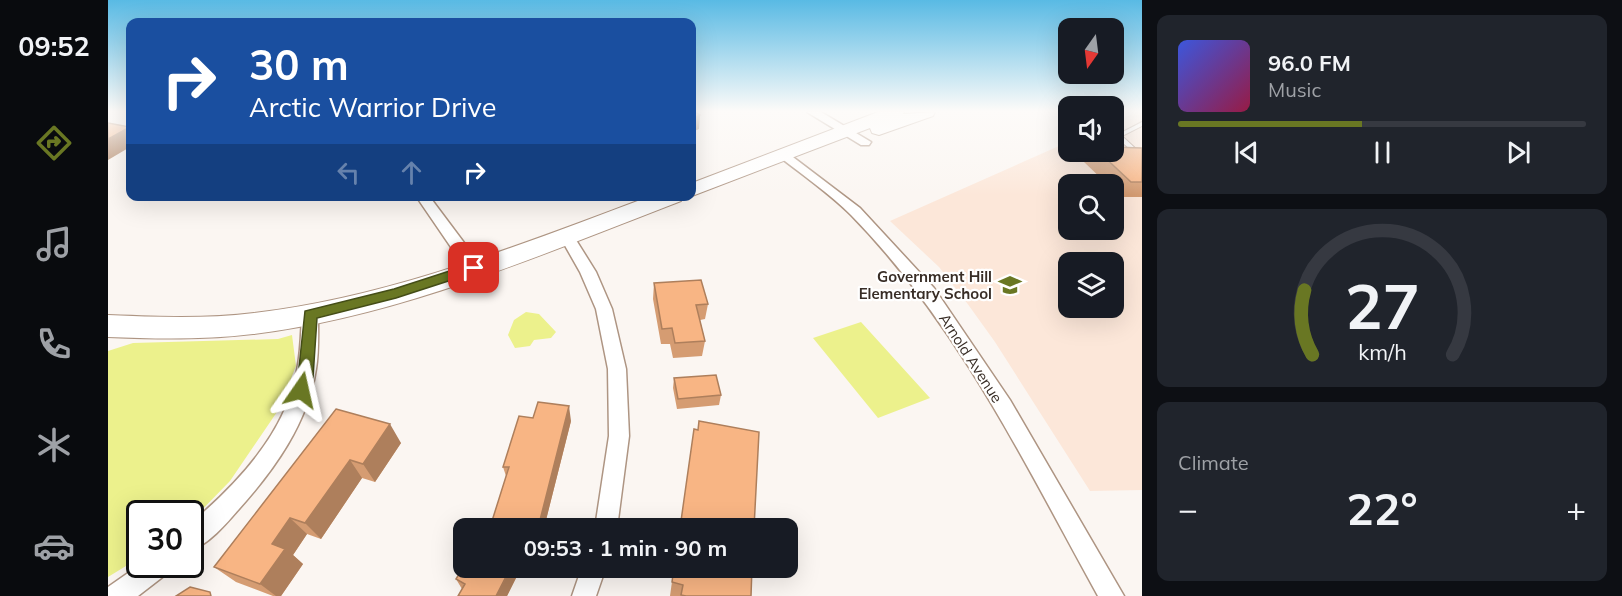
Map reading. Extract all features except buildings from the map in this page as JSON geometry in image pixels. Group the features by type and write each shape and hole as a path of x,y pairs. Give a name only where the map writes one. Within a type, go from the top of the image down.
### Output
{"main road":[{"path":"696,189 786,155 841,140"},
{"path":"111,328 209,327 310,314 396,294 659,201"}],"street":[{"name":"Arnold Avenue","path":"786,155 855,211 928,292 1003,406 1112,596"},
{"path":"426,201 474,268"},
{"path":"566,235 588,272 604,309 617,369 619,436 607,518"},
{"path":"204,527 230,502 282,436 297,404 305,377 310,314"},
{"path":"117,596 142,578"},
{"path":"584,596 590,578"}],"lane":[{"path":"1122,140 1134,150 1142,153"}],"shaded area":[{"name":"Government Hill Elementary School","path":"1124,140 1142,140 1142,490 1090,491 995,342 967,303 939,267 890,221 1058,146 1058,162 1124,162"}],"green space":[{"path":"526,312 539,314 556,332 551,338 534,340 530,346 515,348 508,335 514,320"},
{"path":"861,322 930,398 878,418 813,338"},
{"path":"292,335 296,366 279,409 230,481 204,508 204,500 126,500 126,566 108,577 108,351 133,343 278,339"}],"place":[{"name":"Government Hill Elementary School","path":"1010,285"}],"route":[{"path":"301,390 305,377 310,314 396,294 474,268"}]}
